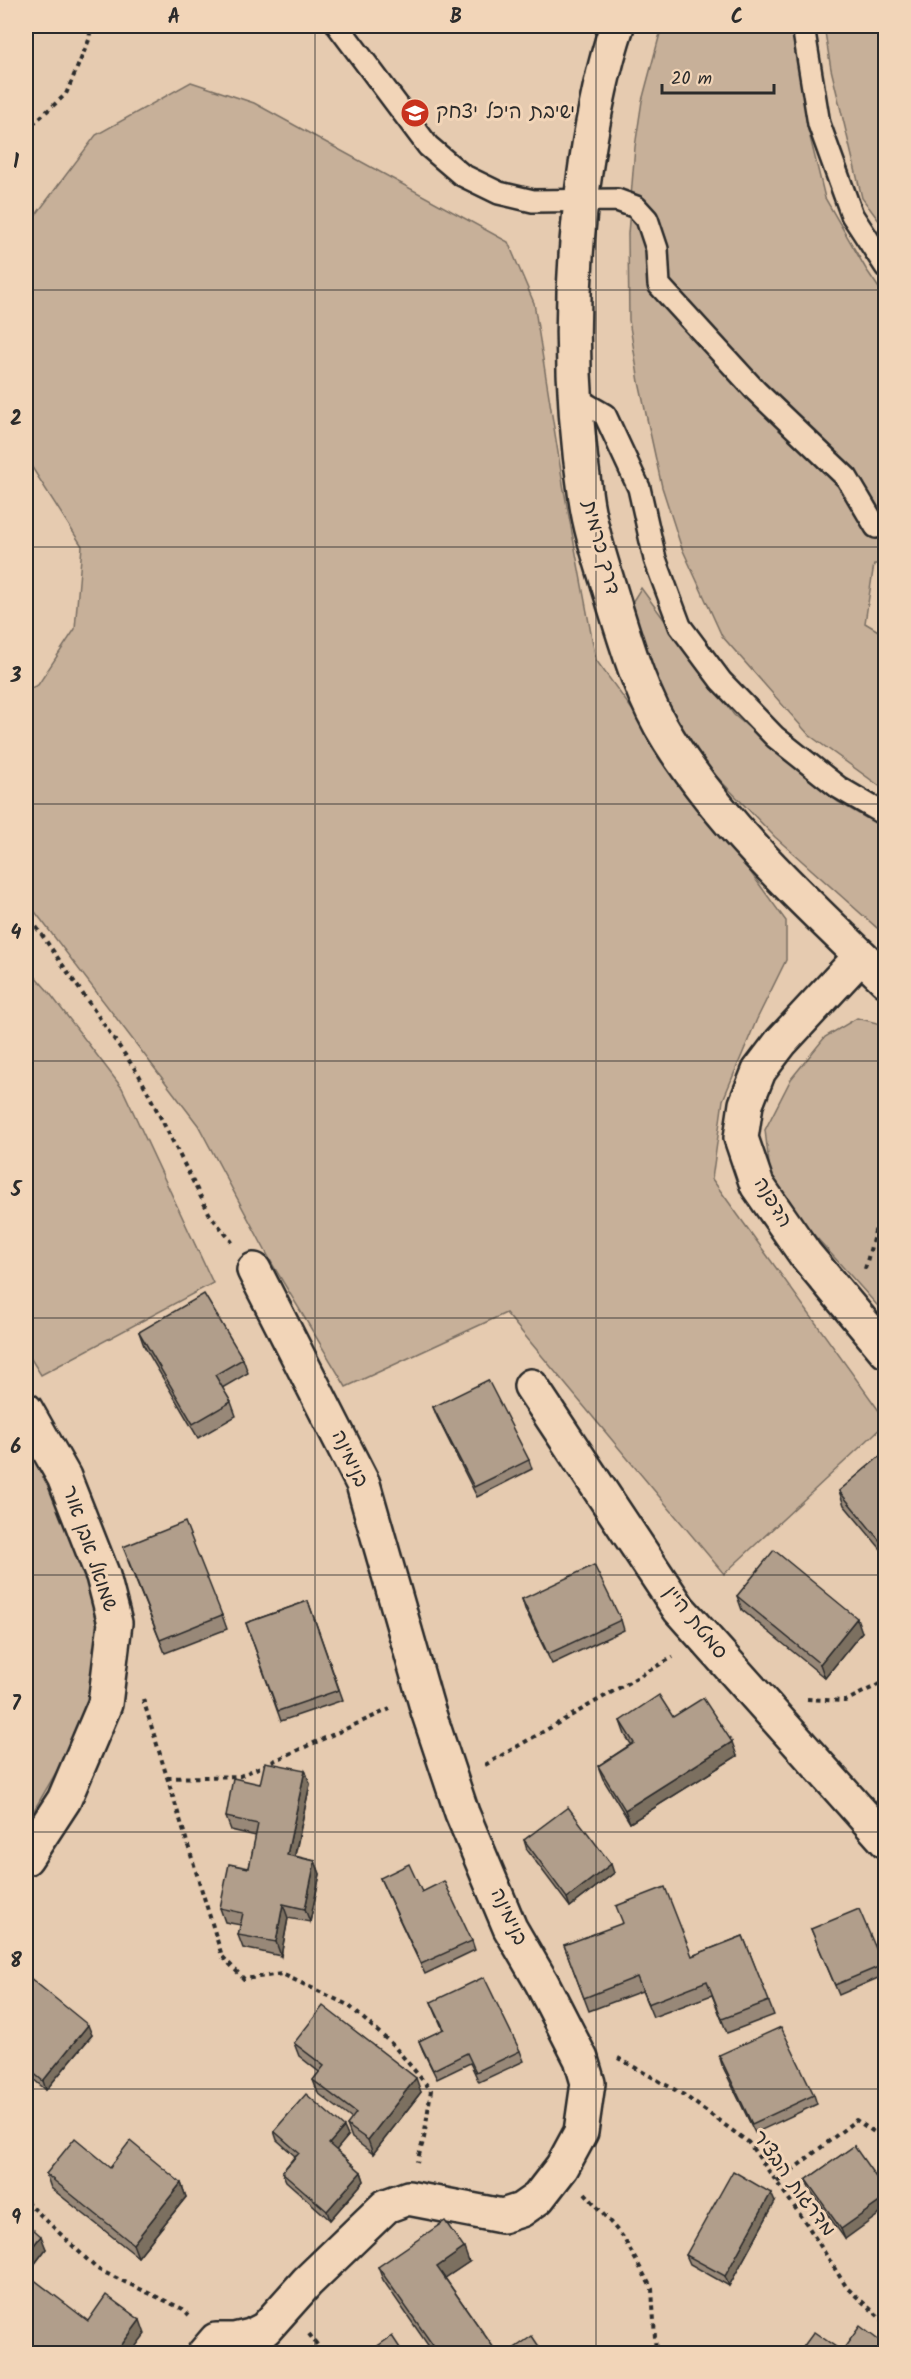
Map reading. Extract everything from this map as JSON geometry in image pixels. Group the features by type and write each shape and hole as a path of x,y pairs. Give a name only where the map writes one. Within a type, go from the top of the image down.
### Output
{"street":[{"name":"דרך כרמית","path":"617,26 595,105 581,200 572,305 574,397 586,502 603,567 633,668 667,738 710,800 795,893 885,980"},
{"name":"הדפנה","path":"861,956 781,1041 759,1071 746,1104 741,1138 757,1185 805,1254 885,1351"},
{"name":"בנימינה","path":"254,1270 363,1484 423,1694 452,1784 510,1928 542,1983 581,2059 588,2083 581,2132 562,2167 538,2198 521,2210 502,2216 408,2198"},
{"name":"סמטת היין","path":"531,1386 679,1609 885,1841"},
{"name":"שמואל אבן אור","path":"26,1410 64,1477 103,1576 115,1623 105,1704 64,1800 26,1858"},
{"path":"210,2347 251,2336 265,2329 308,2282 386,2206 408,2198"}],"lane":[{"path":"338,26 428,146 462,175 499,193 532,201 617,200 636,207 647,219 657,249 659,285 756,391 847,478 876,527"},
{"path":"803,26 819,124 852,215 885,267"},
{"path":"574,397 605,415 639,488 655,559 680,626 722,681 775,737 838,787 885,815"}],"path":[{"path":"26,130 66,94 88,40 91,26"},
{"path":"26,912 139,1075 210,1215 254,1270"},
{"path":"854,1313 885,1190"},
{"path":"452,1784 705,1638"},
{"path":"110,1665 140,1689 222,1956 244,1978 282,1974 348,2005 393,2045 431,2090 424,2138 408,2198"},
{"path":"756,1695 845,1701 885,1681"},
{"path":"167,1778 240,1776 423,1694"},
{"name":"מדרגות הבציר","path":"615,2056 684,2095 748,2142 806,2223 847,2288 885,2323"},
{"path":"777,2182 856,2120 885,2140"},
{"path":"562,2167 623,2236 652,2289 656,2354"},
{"path":"26,2201 97,2269 183,2309 210,2347"}],"shaded area":[{"path":"662,26 797,26 807,125 825,198 885,297 885,564 874,564 865,623 885,635 885,790 809,735 722,636 681,546 662,487 639,382 629,320 628,234 635,147 642,101"},
{"path":"824,26 885,26 885,229 862,198 831,69"},
{"path":"191,82 254,103 508,242 534,303 564,490 596,660 786,921 786,960 757,1019 723,1100 712,1179 885,1419 885,1424 724,1574 506,1313 346,1387 274,1267 198,1125 26,900 26,690 38,685 75,629 82,546 26,458 26,228 96,135"},
{"path":"641,588 734,715 838,802 885,829 885,935 775,837 658,716 629,607"},
{"path":"26,966 48,991 122,1088 213,1283 41,1375 26,1351"},
{"path":"857,1018 885,1025 885,1314 807,1227 770,1172 765,1130 791,1079 825,1037"},
{"path":"26,1431 76,1539 101,1633 94,1684 83,1726 26,1824"}],"building":[{"path":"885,601 885,614 879,609"},
{"path":"204,1294 243,1359 215,1375 231,1402 193,1424 139,1332"},
{"path":"488,1380 529,1460 474,1487 433,1407"},
{"path":"885,1452 885,1547 839,1491"},
{"path":"185,1522 222,1615 160,1640 123,1547"},
{"path":"774,1550 857,1618 820,1664 737,1596"},
{"path":"594,1565 621,1620 548,1654 522,1599"},
{"path":"308,1601 339,1690 278,1711 246,1623"},
{"path":"659,1695 673,1717 703,1698 732,1742 625,1810 598,1766 634,1743 620,1721"},
{"path":"265,1762 305,1770 287,1855 315,1861 305,1909 283,1904 276,1942 238,1935 243,1913 220,1908 229,1864 249,1868 258,1824 226,1817 233,1778 260,1784"},
{"path":"568,1807 611,1864 567,1898 524,1840"},
{"path":"409,1864 422,1892 444,1881 472,1941 421,1964 380,1878"},
{"path":"665,1887 692,1956 743,1936 769,2001 722,2019 707,1981 648,2004 637,1977 584,1998 564,1945 623,1923 616,1906"},
{"path":"859,1909 883,1965 835,1985 811,1929"},
{"path":"29,1977 88,2025 43,2081 26,2067 26,1982"},
{"path":"484,1977 520,2051 476,2072 467,2053 433,2070 419,2041 444,2029 431,2002"},
{"path":"323,2006 416,2078 368,2140 347,2125 356,2113 313,2080 324,2066 294,2043"},
{"path":"781,2027 814,2095 752,2124 719,2055"},
{"path":"306,2094 344,2127 329,2144 361,2172 327,2211 282,2172 299,2153 274,2131"},
{"path":"75,2138 110,2167 130,2141 181,2183 133,2244 46,2174"},
{"path":"854,2146 885,2190 885,2198 841,2229 806,2180"},
{"path":"733,2171 771,2193 725,2276 686,2255"},
{"path":"445,2221 464,2248 437,2267 498,2354 439,2354 378,2267"},
{"path":"26,2223 41,2236 26,2255"},
{"path":"28,2275 88,2321 106,2295 140,2320 115,2354 26,2354 26,2278"},
{"path":"860,2326 885,2345 885,2354 798,2354 814,2332 842,2351"},
{"path":"392,2336 404,2354 366,2354"},
{"path":"532,2336 544,2354 506,2354"}],"place":[{"name":"ישיבת היכל יצחק","path":"415,113"}]}
